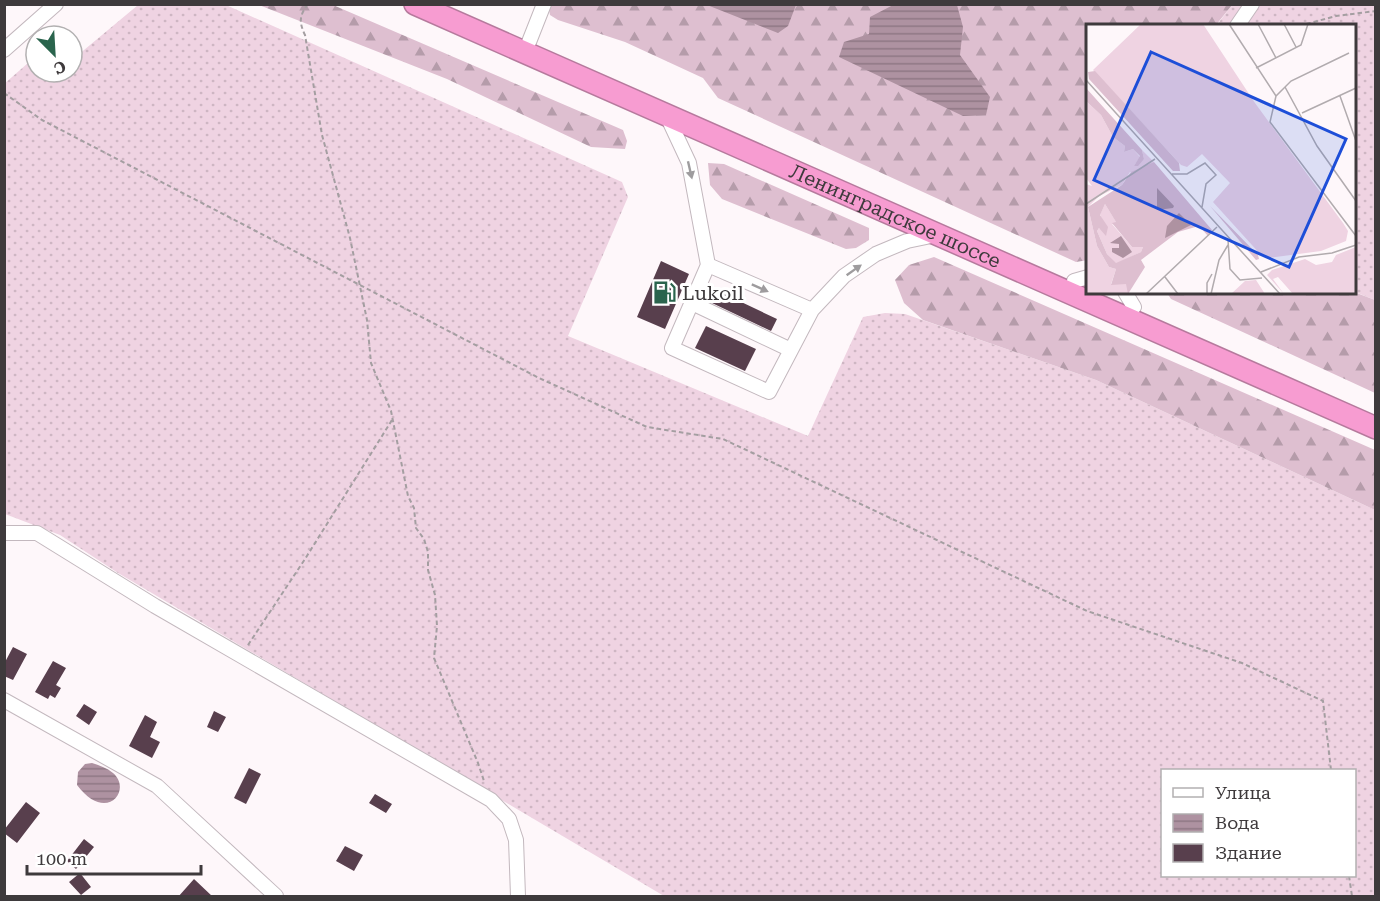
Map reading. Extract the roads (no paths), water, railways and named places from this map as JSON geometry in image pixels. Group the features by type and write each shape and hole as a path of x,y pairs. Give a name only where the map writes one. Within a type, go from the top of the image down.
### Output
{"highway":[{"name":"Ленинградское шоссе","path":"415,4 1376,428"},
{"name":"Ленинградское шоссе","path":"447,4 529,42 1083,281"},
{"path":"1108,294 1130,300 1376,413"}],"street":[{"path":"4,50 56,4"},
{"path":"529,42 544,4"},
{"path":"1238,24 1252,4"},
{"path":"667,116 689,163 708,265 672,348 770,392 812,310 844,276 876,254 907,241 936,235"},
{"path":"708,265 812,310"},
{"path":"692,303 791,350"},
{"path":"4,533 37,533 155,606 491,800 508,819 516,840 518,897"},
{"path":"4,700 157,786 276,897"}],"water":[{"path":"796,4 788,26 778,33 707,5"},
{"path":"895,4 957,5 963,27 960,55 990,97 986,115 963,116 839,57 844,42 869,34 870,17"},
{"path":"92,763 113,773 118,780 120,788 113,800 106,803 98,802 77,785 78,772 85,764"}],"place":[{"name":"Lukoil","path":"664,293"}]}
